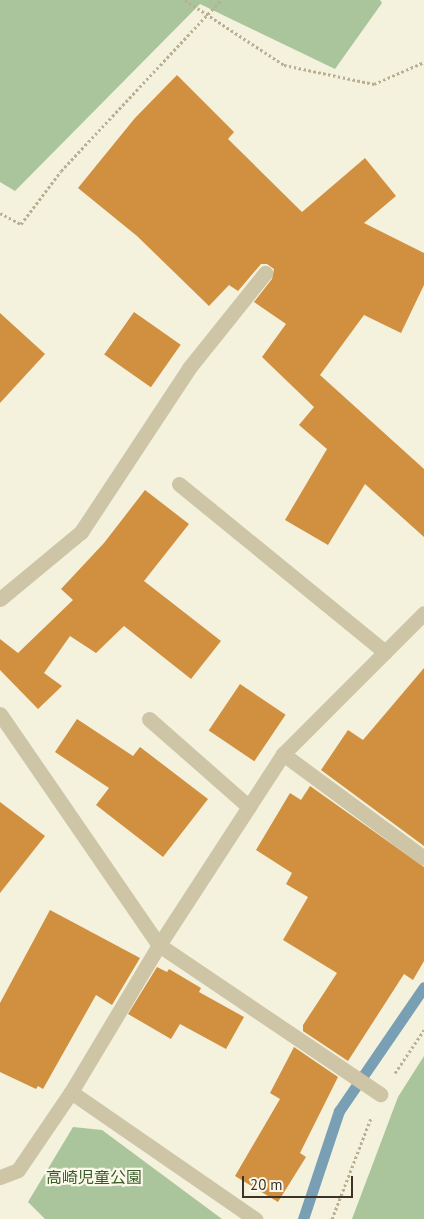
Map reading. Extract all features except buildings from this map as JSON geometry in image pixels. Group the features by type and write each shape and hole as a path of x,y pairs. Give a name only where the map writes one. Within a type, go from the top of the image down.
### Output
{"street":[{"path":"0,598 81,532 189,368 265,272"},
{"path":"179,484 385,652"},
{"path":"0,1177 18,1170 71,1092 159,945 283,754 424,613"},
{"path":"0,714 159,945 380,1094"},
{"path":"149,719 248,807"},
{"path":"283,754 424,858"},
{"path":"71,1092 255,1219"}],"path":[{"path":"185,0 284,65 374,84 424,62"},
{"path":"0,213 21,224 62,171 221,0"}],"green space":[{"path":"0,0 380,0 382,3 335,69 200,4 15,191 0,182"},
{"path":"424,1056 424,1219 352,1219 398,1097"},
{"name":"高崎児童公園","path":"73,1127 102,1130 222,1219 45,1219 28,1202"}],"waterway":[{"path":"303,1219 339,1111 424,987"}]}
